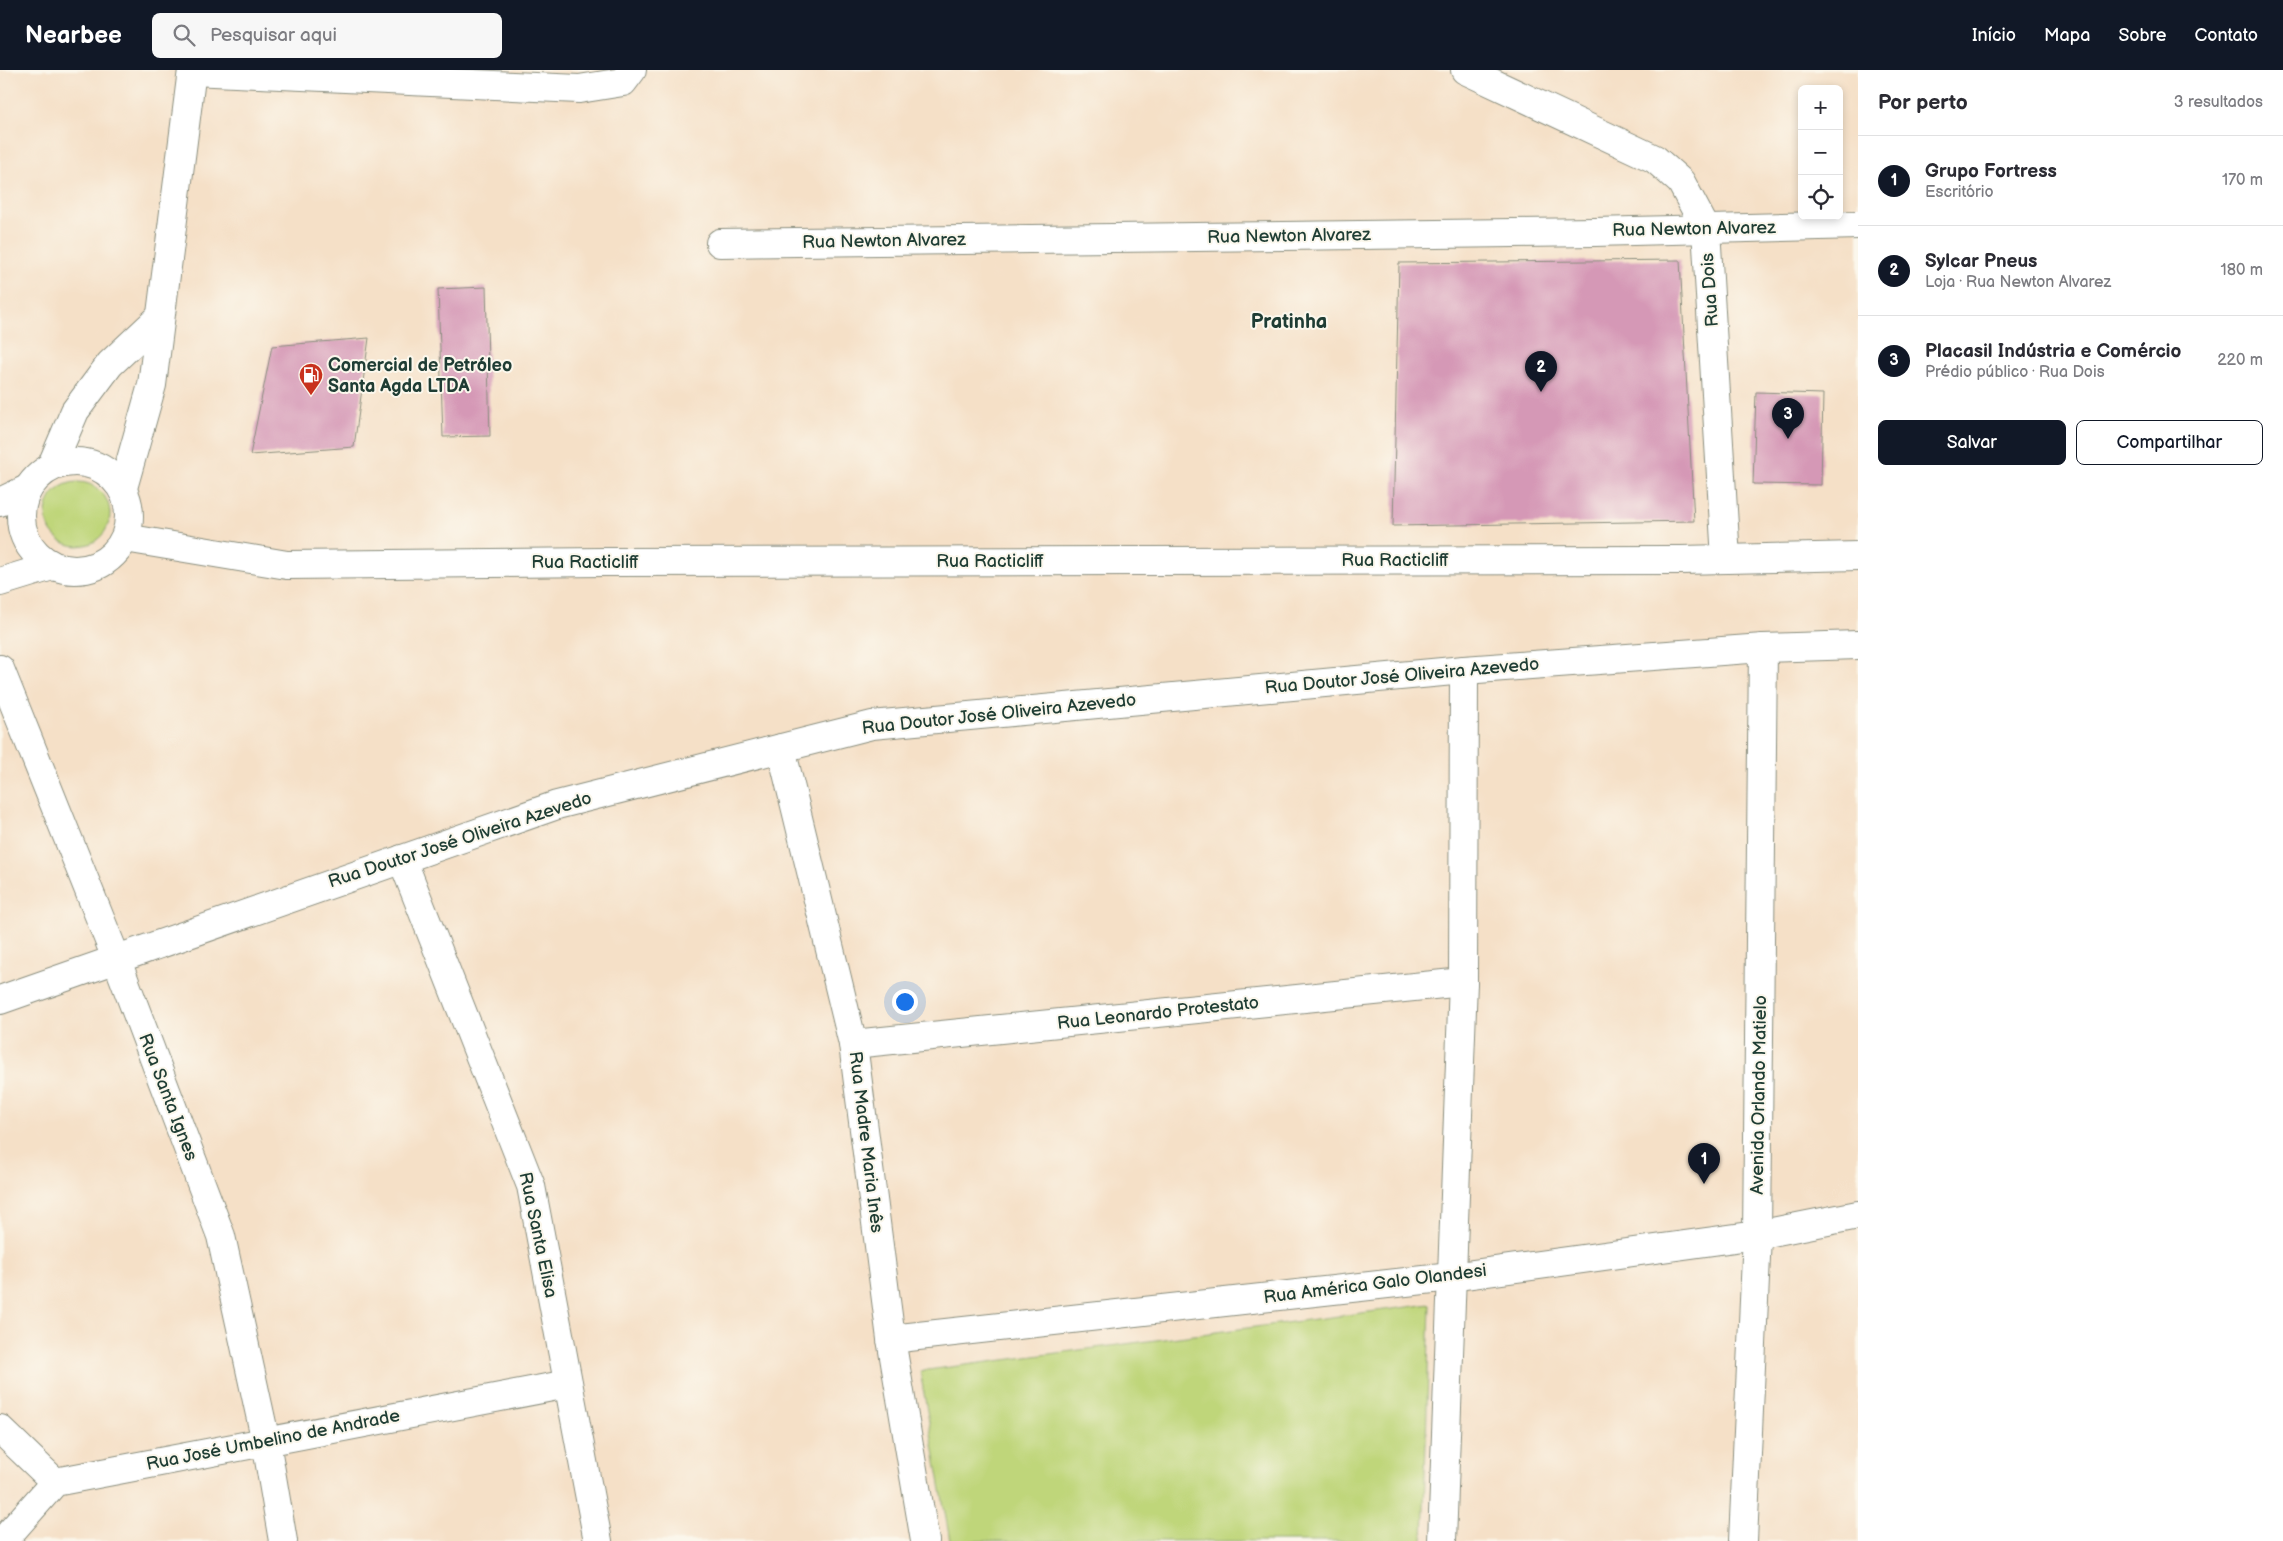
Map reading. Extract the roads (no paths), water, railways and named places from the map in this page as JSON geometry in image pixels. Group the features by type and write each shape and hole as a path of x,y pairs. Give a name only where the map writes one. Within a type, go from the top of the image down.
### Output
{"street":[{"path":"123,488 152,385 192,70 579,89 623,82 632,70"},
{"name":"Rua Dois","path":"1465,70 1655,159 1681,182 1706,229 1726,559"},
{"name":"Rua Newton Alvarez","path":"720,243 1706,229 1858,225"},
{"path":"51,467 75,411 110,364 159,318"},
{"path":"67,462 83,462 99,467 112,476 123,488 130,522 125,538 116,553 102,564 86,570 69,571 52,566 38,557 27,542 21,525 21,507 27,489 38,476 51,467 67,462"},
{"path":"0,502 27,489"},
{"name":"Rua Racticliff","path":"125,538 287,565 614,562 1726,559 1858,556"},
{"path":"0,582 52,566"},
{"name":"Rua Doutor José Oliveira Azevedo","path":"0,1000 556,805 872,724 1464,670 1763,648 1858,645"},
{"name":"Avenida Orlando Matielo","path":"1744,1541 1758,1235 1763,648"},
{"name":"Rua Santa Ignes","path":"0,669 116,958 221,1236 266,1442 283,1541"},
{"path":"1442,1541 1463,982 1464,670"},
{"name":"Rua Madre Maria Inês","path":"780,748 853,1044 891,1339 924,1541"},
{"name":"Rua Santa Elisa","path":"402,858 532,1186 598,1541"},
{"name":"Rua Leonardo Protestato","path":"853,1044 1463,982"},
{"name":"Rua América Galo Olandesi","path":"891,1339 1451,1277 1758,1235 1858,1215"},
{"name":"Rua José Umbelino de Andrade","path":"54,1482 568,1384"},
{"path":"0,1429 54,1482 3,1541"}],"place":[{"name":"Sylcar Pneus","path":"1541,392"},
{"name":"Comercial de Petróleo Santa Agda LTDA","path":"311,396"},
{"name":"Placasil Indústria e Comércio","path":"1788,439"},
{"name":"Grupo Fortress","path":"1704,1184"}],"district":[{"name":"Pratinha","path":"1289,322"}]}
